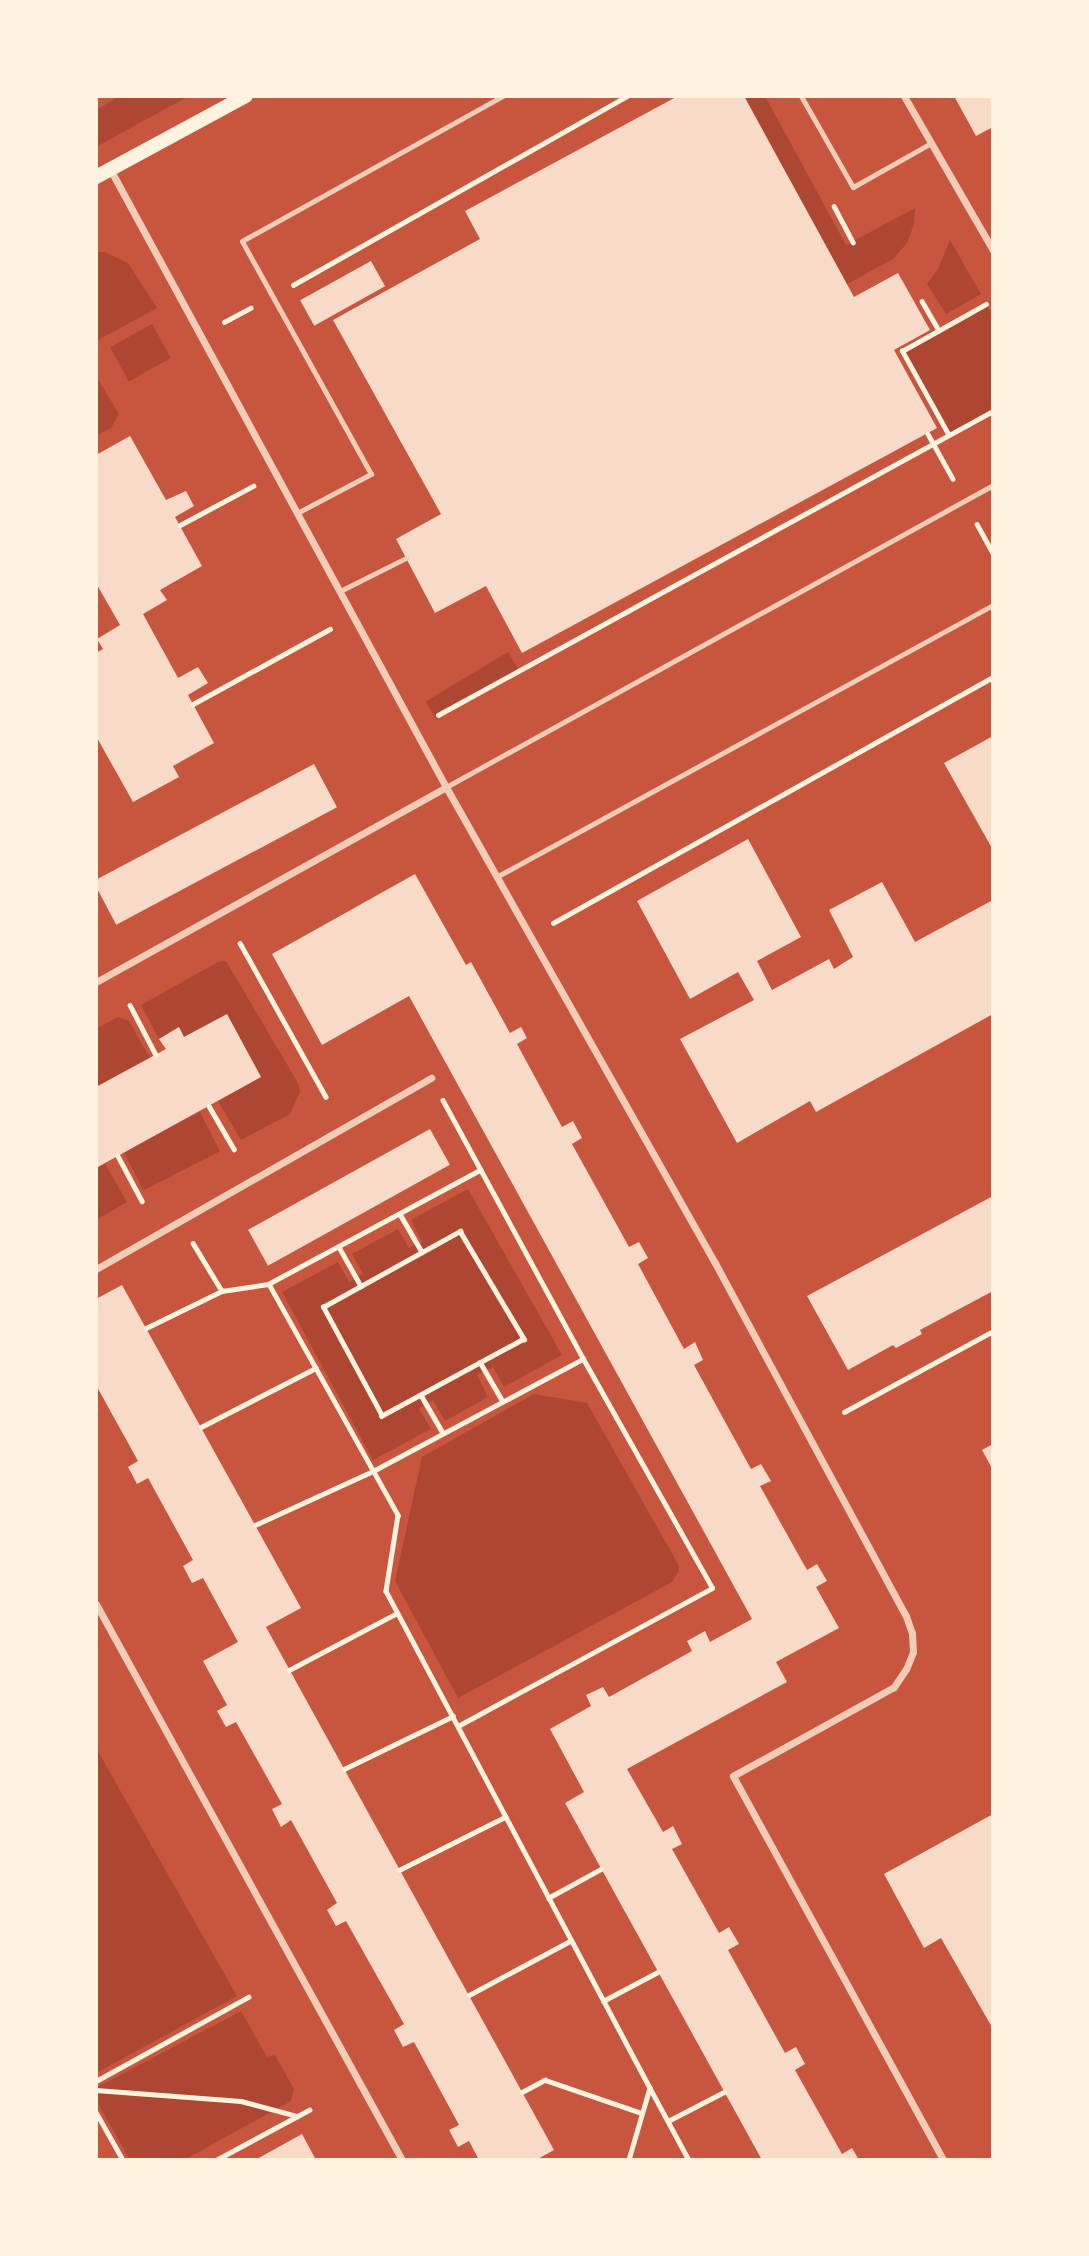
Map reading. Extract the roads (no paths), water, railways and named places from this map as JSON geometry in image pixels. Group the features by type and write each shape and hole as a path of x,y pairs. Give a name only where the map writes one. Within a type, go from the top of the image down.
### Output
{"main road":[{"path":"96,177 246,96"}],"street":[{"path":"905,96 993,250"},
{"path":"110,169 446,788 722,1275 912,1633 913,1652 894,1687 733,1776 943,2160"},
{"path":"96,982 446,788"},
{"path":"96,1269 431,1078"},
{"path":"96,1604 402,2160"}],"lane":[{"path":"297,513 371,474 242,241 503,96"},
{"path":"801,96 853,187 931,143"},
{"path":"446,788 993,485"},
{"path":"340,591 406,558"},
{"path":"498,876 993,605"}]}
